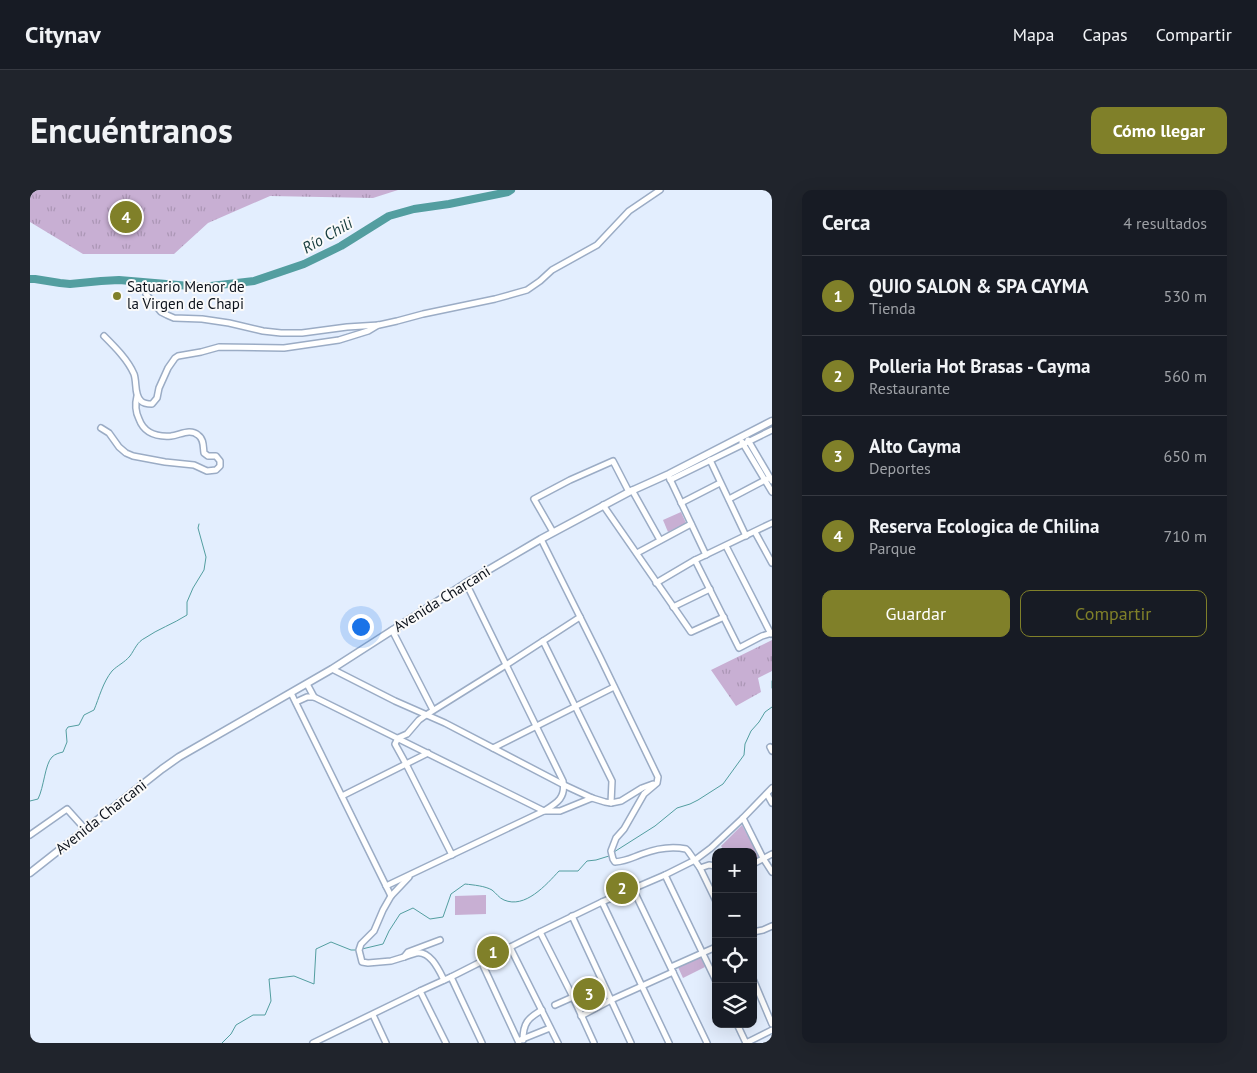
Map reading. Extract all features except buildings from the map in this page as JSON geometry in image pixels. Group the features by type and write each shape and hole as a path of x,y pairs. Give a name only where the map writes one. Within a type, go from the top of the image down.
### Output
{"main road":[{"name":"Avenida Charcani","path":"30,873 179,757 332,669 466,583 553,532 631,491 668,477 772,421"}],"street":[{"path":"146,294 161,312 167,316 229,323 264,331 302,333 379,325 423,314 496,300 527,290 552,270 597,245 629,212 660,190"},
{"path":"137,395 145,404 152,404 157,398 159,388 168,368 174,358 178,356 219,347 284,348 339,340 368,332 379,325"},
{"path":"101,428 109,433 119,447 133,456 194,465 207,471 216,470 220,466 220,460 216,456 208,456 204,453 202,440 197,434 186,432 172,436 157,436 147,431 141,424 136,410 135,376 116,348 104,336"},
{"path":"706,555 668,477 710,460 772,430"},
{"path":"742,436 770,478 772,492"},
{"path":"710,460 746,536"},
{"path":"553,532 534,499 570,480 613,461 660,540"},
{"path":"729,499 770,478"},
{"path":"682,503 720,483"},
{"path":"603,506 691,632 724,617"},
{"path":"656,582 695,560 772,523"},
{"path":"637,553 691,524"},
{"path":"756,532 772,563"},
{"path":"541,539 658,777 657,782 644,794 624,829 616,838 612,851 613,859 615,862 624,862 640,854 656,850 683,848 695,860 712,893"},
{"path":"695,560 740,648 762,636 772,633 726,546"},
{"path":"386,886 544,811 562,797 564,790 563,781 466,583"},
{"path":"673,607 710,588"},
{"path":"452,855 395,744 398,738 407,734 418,720 433,710 580,617"},
{"path":"392,630 433,710"},
{"path":"543,642 612,781 611,803"},
{"path":"332,669 592,798 611,803 621,801 642,788 657,782"},
{"path":"306,684 314,698"},
{"path":"493,748 614,687"},
{"path":"291,693 390,896"},
{"path":"296,702 307,698 314,698 544,811 560,811 592,798"},
{"path":"342,796 428,753"},
{"path":"313,1043 572,916 695,860 711,848 772,788"},
{"path":"767,794 772,803"},
{"path":"30,835 67,809 85,829"},
{"path":"743,818 772,872"},
{"path":"757,862 772,854"},
{"path":"700,868 712,865"},
{"path":"411,875 390,896 374,931 361,944 359,950 362,962 391,962 417,952 422,953 434,962 444,980"},
{"path":"665,875 712,973"},
{"path":"633,889 707,1043"},
{"path":"602,902 670,1043"},
{"path":"572,916 631,1043"},
{"path":"757,931 772,926"},
{"path":"540,932 594,1043"},
{"path":"404,957 408,952 440,940"},
{"path":"510,947 558,1043"},
{"path":"581,1016 712,949"},
{"path":"481,961 519,1042"},
{"path":"451,977 482,1043"},
{"path":"755,983 772,1023"},
{"path":"420,991 446,1043"},
{"path":"555,1005 573,997"},
{"path":"519,1042 525,1024 534,1014 542,1010"},
{"path":"373,1014 386,1043"},
{"path":"519,1042 550,1028"},
{"path":"739,1028 746,1043 772,1030"}],"green space":[{"path":"30,190 398,190 373,198 270,196 208,223 174,254 83,254 30,222"},
{"path":"681,512 686,523 668,532 663,520"},
{"path":"772,640 772,671 758,678 761,692 736,706 711,670"},
{"path":"742,825 754,848 722,848 721,846"},
{"path":"486,895 486,914 455,915 455,896"},
{"path":"698,952 705,967 683,978 677,965"},
{"path":"594,977 604,997 587,1006 577,986"}],"waterway":[{"name":"Río Chili","path":"30,279 70,284 119,280 202,287 254,281 304,264 341,246 389,216 414,209 449,204 511,190"},
{"path":"30,801 38,799 46,770 52,757 63,752 67,742 66,730 68,727 79,725 84,715 94,710 112,671 130,656 142,640 187,615 187,602 204,570 206,557 198,528 199,524"},
{"path":"772,681 772,688"},
{"path":"614,852 655,826 677,808 698,800 723,784 744,755 745,744 751,731 765,712 772,707"},
{"path":"362,949 383,944 400,914 413,908 430,919 443,917 451,894 465,884 492,890 504,900 520,901 534,894 559,871 578,871 587,861 609,856"},
{"path":"222,1043 231,1034 236,1025 253,1015 265,1015 271,1001 269,979 294,976 314,984 316,949 331,942 351,950 358,950"}],"place":[{"name":"Reserva Ecologica de Chilina","path":"126,217"},
{"name":"Satuario Menor de la Virgen de Chapi","path":"117,296"},
{"name":"Polleria Hot Brasas - Cayma","path":"622,888"},
{"name":"QUIO SALON & SPA CAYMA","path":"493,952"},
{"name":"Alto Cayma","path":"589,994"}]}
